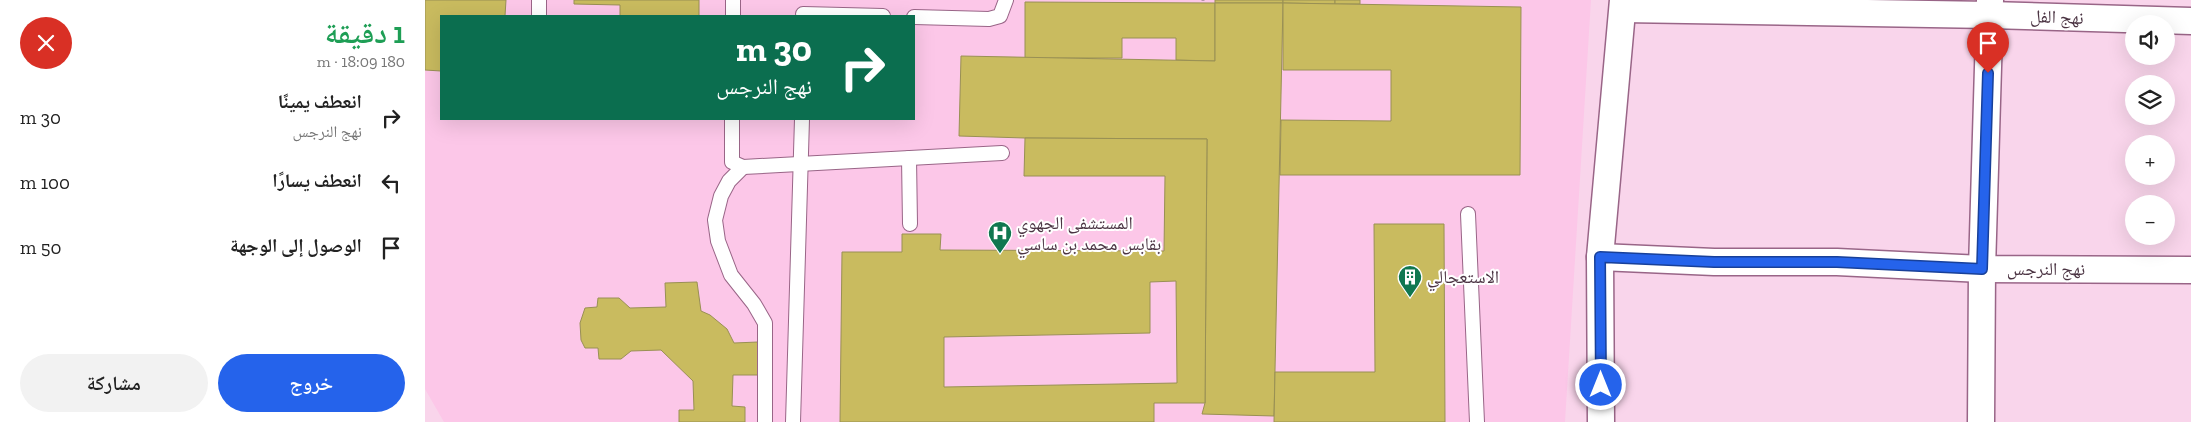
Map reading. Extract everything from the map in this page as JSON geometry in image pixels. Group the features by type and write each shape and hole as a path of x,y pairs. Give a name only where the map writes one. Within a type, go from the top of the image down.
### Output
{"street":[{"name":"نهج الفل","path":"1623,5 1990,7 2191,21"},
{"path":"1601,422 1600,257 1623,5"},
{"path":"1981,422 1982,269 1990,7"},
{"name":"نهج النرجس","path":"1600,257 1714,262 1837,262 1982,269 2191,270"}],"lane":[{"path":"539,0 539,15"},
{"path":"733,0 733,15"},
{"path":"915,17 989,19 1000,16 1006,0"},
{"path":"803,10 870,15"},
{"path":"732,120 732,162 743,167 1002,153"},
{"path":"793,422 802,120"},
{"path":"909,158 910,224"},
{"path":"743,167 729,181 721,196 715,220 718,241 731,275 754,304 765,323 765,422"},
{"path":"1468,214 1477,422"}],"shaded area":[{"name":"المستشفى الجهوي بقابس محمد بن ساسي","path":"425,0 1591,0 1565,422 444,422 425,389"}],"building":[{"path":"425,0 506,0 505,15 440,15 440,71 425,70"},
{"path":"574,0 699,0 699,15 620,15 620,5 574,4"},
{"path":"1215,0 1283,0 1283,3 1215,3"},
{"path":"1283,0 1335,0 1335,4 1283,3"},
{"path":"1335,0 1360,0 1360,4 1335,4"},
{"path":"1025,2 1215,3 1215,61 1176,60 1176,38 1122,38 1122,58 1025,58"},
{"path":"1215,3 1283,3 1274,416 1202,414 1205,403 1207,139 959,136 961,56 1215,61"},
{"path":"1283,3 1521,7 1520,175 1280,175 1281,120 1391,121 1391,70 1283,70"},
{"path":"1025,138 1207,139 1205,403 1154,403 1154,422 840,422 842,252 902,252 902,234 941,234 940,250 1164,251 1165,176 1024,176","holes":["1176,281 1177,383 944,387 944,337 1150,333 1150,282"]},
{"name":"الاستعجالي","path":"1374,224 1444,224 1445,422 1274,422 1275,372 1375,372"},
{"path":"697,282 701,311 710,315 727,329 734,343 758,342 758,375 733,375 732,406 745,407 745,422 679,422 679,410 694,410 693,381 661,350 631,351 621,359 599,359 598,348 585,348 581,340 580,323 585,308 597,307 598,298 619,298 630,308 666,307 665,283"}],"place":[{"name":"المستشفى الجهوي بقابس محمد بن ساسي","path":"1000,254"},
{"name":"الاستعجالي","path":"1410,298"}],"route":[{"path":"1601,385 1600,257 1714,262 1837,262 1982,269 1988,73"}]}
